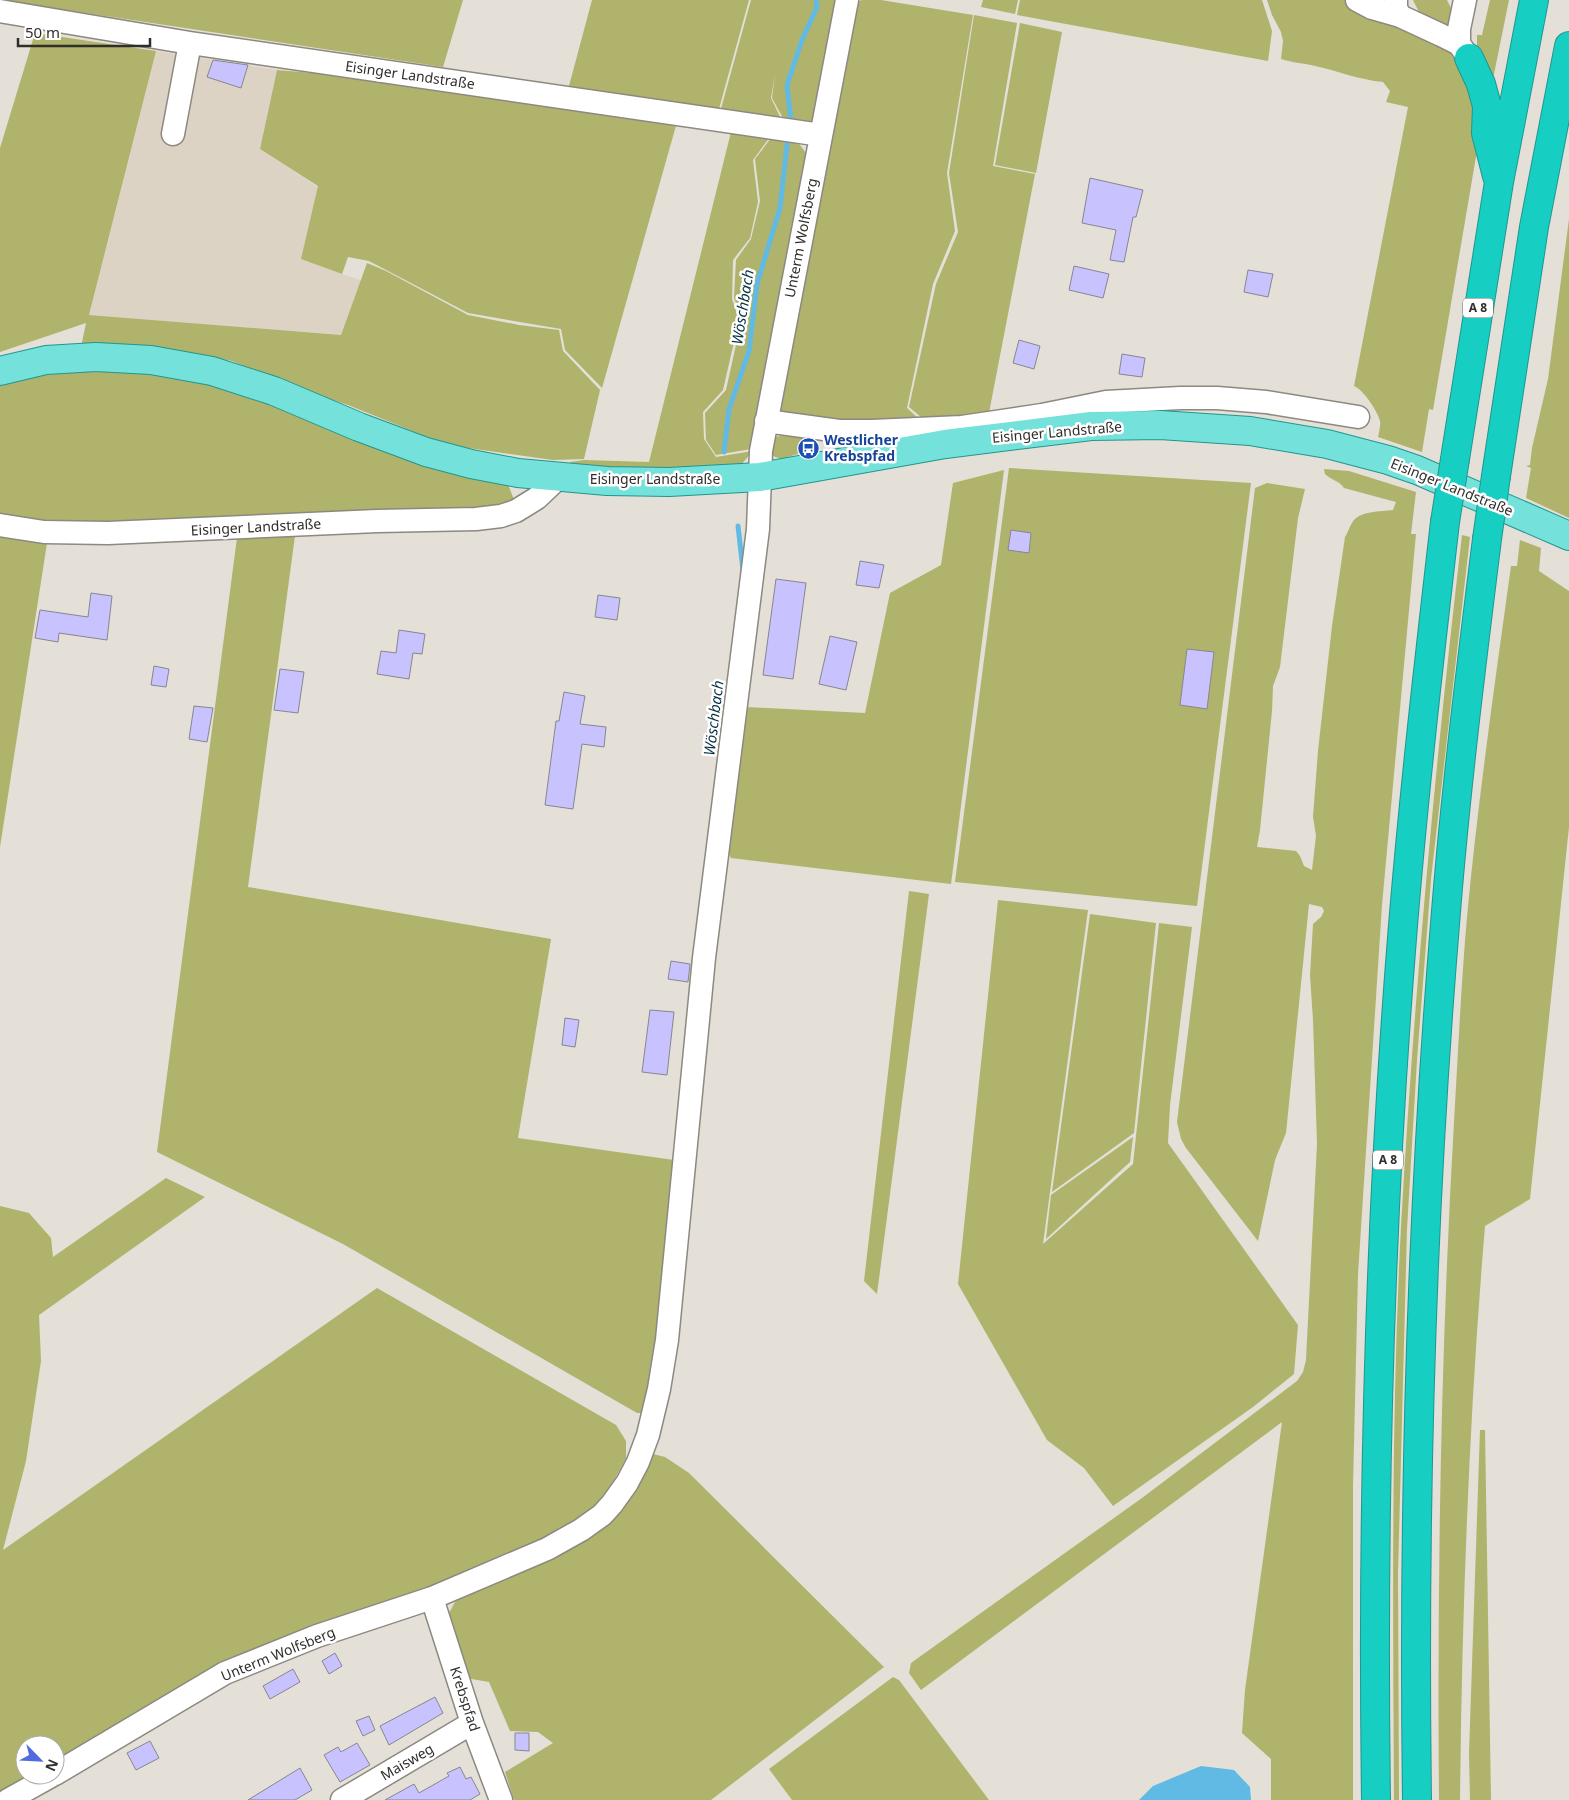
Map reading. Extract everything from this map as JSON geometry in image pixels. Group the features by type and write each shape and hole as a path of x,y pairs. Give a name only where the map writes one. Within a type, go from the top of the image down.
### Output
{"highway":[{"name":"A 8","path":"1376,1800 1376,1491 1379,1348 1391,1114 1412,828 1446,522 1455,459 1499,182 1534,0"},
{"path":"1417,1800 1417,1491 1427,1196 1434,1066 1449,876 1458,781 1496,476 1534,227 1569,46"},
{"path":"1464,51 1481,84 1487,106 1486,133 1499,182"},
{"path":"1534,227 1569,134"}],"main road":[{"name":"Eisinger Landstraße","path":"0,371 46,360 96,357 151,360 212,371 274,392 426,452 518,473 607,481 669,482 760,477 945,444 1055,429 1119,425 1205,426 1296,438 1388,460 1417,470 1569,536"}],"street":[{"name":"Unterm Wolfsberg","path":"65,1768 225,1673 317,1636 432,1598 547,1549 581,1530 602,1515 627,1483 638,1462 648,1435 660,1389 667,1340 704,958 758,529 761,451 847,0"},
{"path":"1357,0 1372,8 1398,8 1464,51"},
{"path":"1464,51 1459,29 1465,0"},
{"name":"Eisinger Landstraße","path":"0,11 190,43 821,135"},
{"path":"174,134 190,43"},
{"name":"Eisinger Landstraße","path":"766,421 839,431 953,428 1042,415 1106,402 1180,398 1217,398 1266,402 1358,417"},
{"name":"Eisinger Landstraße","path":"0,525 44,532 108,533 476,519 501,516 516,511 537,498 559,477"},
{"name":"Krebspfad","path":"432,1598 472,1723 501,1800"},
{"name":"Maisweg","path":"342,1800 472,1723"},
{"name":"Unterm Wolfsberg","path":"8,1800 35,1785"}],"shaded area":[{"path":"156,51 277,70 260,149 318,187 302,259 361,280 341,335 89,315"}],"green space":[{"path":"0,0 463,0 443,67"},
{"path":"592,0 749,0 717,116 569,86"},
{"path":"751,0 839,0 815,118 807,125 784,120 772,98 775,74 771,98 783,123 719,116"},
{"path":"862,0 881,0 973,15 947,173 955,231 933,284 907,408 921,421 822,423 781,417 778,404 856,2"},
{"path":"983,0 1018,0 1015,14 981,7"},
{"path":"1020,0 1262,0 1272,31 1268,61 1017,15"},
{"path":"1267,0 1346,0 1434,39 1462,60 1481,127 1433,410 1429,409 1422,452 1378,437 1379,417 1366,396 1354,386 1408,107 1386,102 1390,91 1383,82 1281,59 1283,41 1281,32"},
{"path":"1413,0 1447,0 1453,12 1449,27 1420,14"},
{"path":"1490,0 1509,0 1493,79 1477,53 1477,35 1482,35"},
{"path":"974,15 1017,23 993,166 1035,174 988,418 927,422 909,407 936,284 958,232 949,173"},
{"path":"1020,23 1062,32 1036,173 995,165"},
{"path":"35,33 156,51 89,315 341,335 367,263 386,271 468,315 519,325 559,330 563,351 600,390 584,459 553,460 447,445 232,361 166,348 81,347 86,323 0,352 0,148"},
{"path":"277,70 407,81 677,122 602,388 565,350 561,329 468,313 369,261 348,257 342,274 301,259 318,186 260,149"},
{"path":"732,128 772,134 753,160 758,202 750,238 733,260 732,299 739,320 723,390 703,412 704,439 716,457 753,451 739,467 570,471 570,462 584,460 649,462"},
{"path":"774,134 793,136 806,153 751,449 716,455 706,440 705,413 726,390 742,318 734,298 736,260 751,239 760,201 755,159"},
{"path":"1569,219 1569,518 1526,498 1531,468 1526,466 1530,465 1532,448 1548,379"},
{"path":"92,366 213,381 507,482 515,502 513,507 49,530 0,847 0,383 47,371"},
{"path":"786,435 805,436 804,452 781,459 773,456 775,437"},
{"path":"1009,468 1251,483 1197,906 955,882"},
{"path":"1324,469 1349,471 1416,492 1411,534 1416,534 1382,905 1358,1274 1353,1486 1353,1800 1271,1800 1271,1759 1242,1733 1245,1690 1282,1422 921,1690 909,1673 911,1663 1142,1498 1297,1381 1303,1372 1306,1360 1317,1144 1310,975 1313,924 1321,917 1324,911 1322,907 1309,904 1286,1133 1275,1160 1258,1241 1186,1148 1181,1139 1177,1122 1255,488 1267,483 1305,489 1298,518 1280,667 1273,686 1257,847 1296,851 1304,866 1312,870 1316,836 1313,817 1318,751 1332,626 1345,537 1355,519 1371,512 1393,510 1396,502 1344,488 1325,474"},
{"path":"1004,470 951,884 731,858 728,852 746,707 865,713 890,593 941,565 953,483"},
{"path":"296,528 248,887 551,939 518,1138 681,1161 661,1343 642,1413 637,1413 343,1244 157,1152 238,530"},
{"path":"1462,535 1470,537 1431,879 1417,1060 1407,1229 1398,1573 1399,1800 1394,1800 1394,1441 1401,1227 1412,1053 1426,880"},
{"path":"1520,540 1541,548 1539,571 1569,591 1569,827 1530,1199 1485,1226 1467,1513 1462,1656 1460,1800 1439,1800 1439,1546 1443,1376 1461,994 1471,873 1487,741 1511,566 1517,566"},
{"path":"909,891 929,894 877,1294 864,1281"},
{"path":"998,900 1088,910 1043,1244 1133,1164 1159,923 1192,927 1170,1105 1168,1143 1298,1325 1294,1374 1253,1407 1113,1506 1084,1468 1047,1440 958,1284"},
{"path":"1090,914 1156,923 1134,1133 1052,1192"},
{"path":"1133,1137 1130,1162 1046,1239 1051,1195"},
{"path":"166,1178 205,1197 39,1315 41,1361 26,1461 3,1550 377,1288 616,1425 626,1441 626,1458 607,1493 585,1521 492,1567 275,1643 65,1758 65,1735 15,1735 15,1785 18,1785 0,1796 0,1206 29,1213 51,1238 53,1257"},
{"path":"1480,1430 1485,1430 1491,1800 1470,1800 1469,1753"},
{"path":"649,1453 665,1457 689,1473 884,1667 711,1800 514,1800 505,1772 553,1743 538,1732 510,1731 489,1682 466,1678 448,1615 455,1602 482,1584 587,1540"},
{"path":"893,1677 899,1680 989,1800 792,1800 769,1769"}],"water":[{"path":"1201,1766 1234,1770 1250,1787 1251,1800 1139,1800 1153,1786"}],"building":[{"path":"213,60 248,65 241,88 207,77"},
{"path":"1090,178 1143,190 1136,217 1133,217 1124,262 1110,260 1116,230 1082,223"},
{"path":"1074,266 1109,274 1103,298 1069,290"},
{"path":"1248,270 1273,274 1268,297 1244,292"},
{"path":"1019,340 1040,346 1034,369 1013,363"},
{"path":"1122,354 1145,358 1142,377 1119,374"},
{"path":"1011,530 1031,533 1029,553 1008,550"},
{"path":"860,561 884,565 879,588 856,585"},
{"path":"776,579 806,583 793,679 763,675"},
{"path":"91,593 112,596 107,640 59,633 58,642 35,638 40,610 88,617"},
{"path":"598,595 620,598 617,620 595,617"},
{"path":"399,630 425,634 422,654 413,653 409,679 377,674 381,651 396,653"},
{"path":"830,636 857,642 846,690 819,684"},
{"path":"1187,649 1214,652 1207,709 1180,705"},
{"path":"154,666 169,669 166,687 151,685"},
{"path":"280,669 304,672 298,713 274,710"},
{"path":"564,692 585,696 580,724 606,727 604,747 582,744 573,809 545,805 556,721 559,721"},
{"path":"194,706 213,708 207,742 189,739"},
{"path":"671,961 690,964 688,982 668,979"},
{"path":"650,1010 674,1012 667,1075 642,1072"},
{"path":"565,1018 579,1020 575,1047 562,1045"},
{"path":"335,1653 342,1666 329,1674 322,1661"},
{"path":"293,1669 300,1682 270,1699 263,1686"},
{"path":"435,1697 443,1713 389,1745 380,1726"},
{"path":"369,1716 375,1730 363,1736 356,1721"},
{"path":"515,1733 529,1733 529,1751 515,1750"},
{"path":"150,1741 159,1758 136,1770 127,1753"},
{"path":"357,1743 370,1765 340,1782 324,1755 338,1747 341,1752"},
{"path":"460,1767 466,1779 471,1777 480,1794 470,1800 385,1800 414,1784 419,1793 449,1776 447,1773"},
{"path":"300,1768 312,1790 295,1800 248,1800"}],"waterway":[{"name":"Wöschbach","path":"791,122 787,85 802,40 817,7 816,0"},
{"name":"Wöschbach","path":"724,452 729,409 749,351 757,284 780,208 788,136"},
{"name":"Wöschbach","path":"738,526 743,570"}],"place":[{"name":"Westlicher Krebspfad","path":"808,448"}]}
